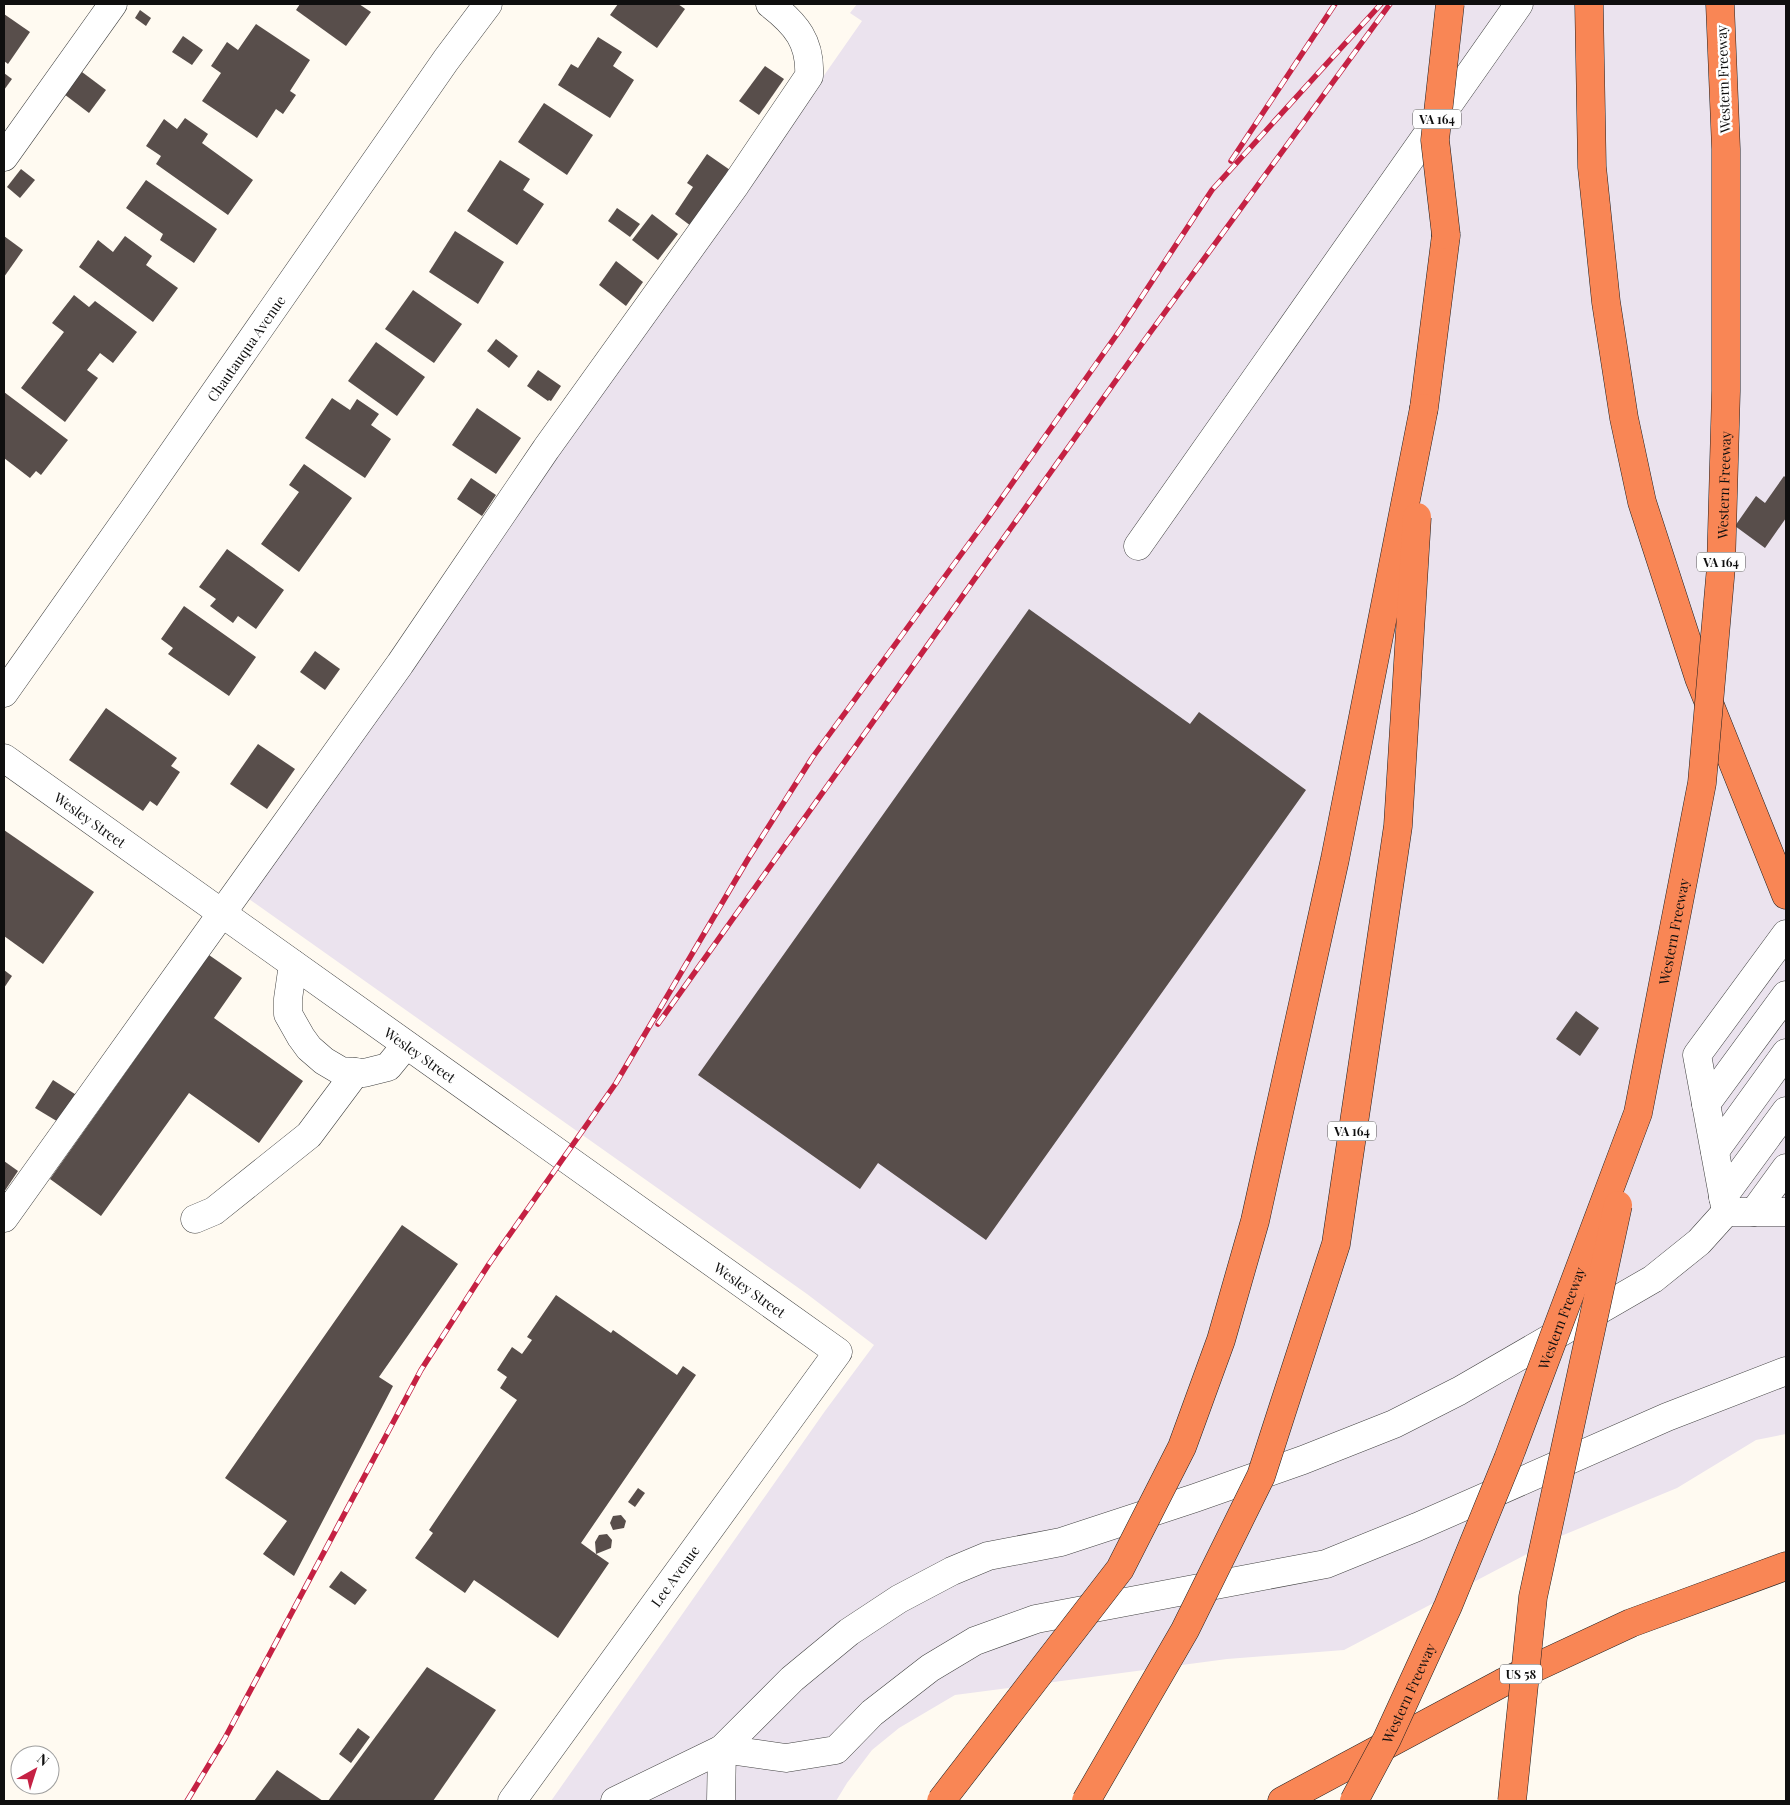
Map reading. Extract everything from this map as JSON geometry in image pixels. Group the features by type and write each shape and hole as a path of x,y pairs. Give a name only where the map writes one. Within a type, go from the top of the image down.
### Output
{"highway":[{"name":"VA 164","path":"1086,1801 1185,1630 1261,1476 1336,1244 1398,826 1424,408 1446,235 1435,140 1450,4"},
{"path":"1589,4 1592,167 1606,302 1624,418 1642,502 1699,678 1786,895"},
{"name":"Western Freeway","path":"1354,1801 1387,1739 1448,1606 1508,1460 1638,1113 1702,783 1721,566 1726,391 1726,148 1720,4"},
{"path":"941,1801 1120,1569 1182,1446 1220,1340 1255,1221 1336,859 1424,408"},
{"path":"1741,780 1786,852"},
{"path":"1512,1801 1533,1597 1638,1113"},
{"name":"US 58","path":"1311,1801 1414,1731 1502,1683 1631,1623 1786,1566"},
{"path":"1282,1801 1414,1731"}],"street":[{"path":"4,157 113,4"},
{"name":"Chautauqua Avenue","path":"4,693 446,60 488,4"},
{"path":"4,1218 400,664 546,449 736,184 809,76 810,62 804,40 788,17 770,4"},
{"path":"1138,546 1519,4"},
{"name":"Wesley Street","path":"4,758 838,1352"},
{"path":"1725,1205 1697,1055 1786,934"},
{"path":"293,964 288,1014 309,1048 324,1061 341,1071 364,1073 388,1067 406,1045"},
{"path":"1706,1104 1786,995"},
{"path":"1715,1151 1786,1053"},
{"path":"195,1219 214,1211 309,1135 356,1072"},
{"path":"702,1801 722,1761 792,1679 849,1632 899,1599 952,1571 988,1556 1061,1542 1303,1460 1394,1424 1458,1390 1653,1279 1700,1242 1786,1111"},
{"path":"1754,1212 1786,1168"},
{"path":"1725,1205 1754,1212 1786,1212"},
{"name":"Lee Avenue","path":"512,1801 838,1352"},
{"path":"615,1801 644,1797 688,1766 722,1761 786,1758 836,1750 872,1713 930,1668 974,1642 1036,1619 1326,1564 1417,1527 1667,1417 1786,1371"},
{"path":"722,1761 722,1801"}],"shaded area":[{"path":"857,4 1786,4 1786,1434 1756,1440 1677,1488 1561,1536 1344,1650 1227,1659 955,1695 899,1728 872,1750 836,1801 551,1801 825,1411 874,1345 807,1294 249,899 862,21 850,13"}],"building":[{"path":"300,4 359,4 371,12 346,46 296,10"},
{"path":"618,4 678,4 685,9 657,48 610,15"},
{"path":"140,10 151,18 146,26 135,18"},
{"path":"4,14 30,32 8,64 4,61"},
{"path":"256,24 310,60 290,91 296,95 283,114 276,109 257,138 202,101 221,73 211,66 227,42 238,50"},
{"path":"183,36 203,50 192,65 172,52"},
{"path":"598,37 622,52 613,66 634,80 610,118 558,85 571,64 578,68"},
{"path":"765,66 784,79 759,115 739,101"},
{"path":"82,72 106,90 89,113 64,94"},
{"path":"4,73 12,79 4,90"},
{"path":"544,103 593,135 567,175 518,142"},
{"path":"185,118 208,134 202,143 253,180 228,215 156,164 161,156 146,146 164,119 177,129"},
{"path":"707,154 730,170 691,226 675,214 693,187 687,183"},
{"path":"500,160 530,179 523,190 544,204 517,245 467,211"},
{"path":"21,169 35,180 20,198 7,187"},
{"path":"146,180 217,229 194,263 160,240 163,234 126,208"},
{"path":"617,208 640,224 630,237 608,221"},
{"path":"652,214 678,234 658,260 632,240"},
{"path":"455,231 504,262 478,304 429,272"},
{"path":"4,236 23,250 4,277"},
{"path":"125,236 152,256 146,265 178,288 153,322 79,267 98,240 113,252"},
{"path":"616,261 643,282 626,306 599,285"},
{"path":"413,290 462,324 434,363 385,329"},
{"path":"74,295 89,307 95,301 137,332 113,363 100,353 87,370 98,378 65,422 21,388 64,332 52,323"},
{"path":"496,339 518,356 509,368 487,351"},
{"path":"376,342 425,377 397,416 348,381"},
{"path":"538,370 561,386 551,401 548,401 527,386"},
{"path":"4,392 68,440 41,475 36,471 30,478 4,458"},
{"path":"332,398 350,410 357,399 379,414 371,425 391,439 365,478 305,438"},
{"path":"477,408 521,438 496,474 452,445"},
{"path":"304,464 352,498 299,572 261,544 299,492 289,485"},
{"path":"1784,476 1786,478 1786,518 1765,548 1735,526 1756,496 1765,503"},
{"path":"471,478 496,495 482,516 457,499"},
{"path":"227,549 284,590 256,629 238,616 233,623 210,606 216,599 199,587"},
{"path":"184,606 256,657 229,696 168,654 173,648 161,639"},
{"path":"1029,609 1190,724 1199,712 1306,790 986,1240 878,1163 860,1189 698,1075"},
{"path":"315,651 340,669 325,690 300,672"},
{"path":"106,708 177,758 171,766 180,772 157,806 150,801 143,811 69,760"},
{"path":"258,744 295,769 267,809 230,784"},
{"path":"4,830 94,892 43,964 4,936"},
{"path":"209,955 242,978 214,1018 303,1081 259,1143 189,1093 101,1216 50,1179"},
{"path":"4,970 12,976 4,988"},
{"path":"1576,1011 1599,1028 1580,1056 1556,1039"},
{"path":"53,1080 78,1096 60,1123 35,1108"},
{"path":"4,1161 18,1171 4,1192"},
{"path":"402,1225 458,1264 379,1377 393,1386 294,1576 263,1554 287,1521 225,1478"},
{"path":"556,1295 611,1333 613,1330 677,1375 683,1366 696,1375 581,1543 609,1563 558,1638 474,1580 465,1593 415,1558 433,1533 429,1530 517,1400 500,1388 507,1377 497,1370 512,1347 522,1354 532,1340 527,1337"},
{"path":"638,1488 645,1493 635,1507 628,1502"},
{"path":"621,1515 626,1521 624,1528 613,1530 610,1523 613,1516"},
{"path":"607,1534 612,1540 611,1548 596,1554 595,1542 599,1535"},
{"path":"341,1571 367,1590 355,1605 329,1587"},
{"path":"427,1667 496,1710 433,1801 328,1801"},
{"path":"358,1728 370,1737 351,1763 339,1754"},
{"path":"277,1770 323,1801 254,1801"}],"railway":[{"path":"1231,161 1335,4"},
{"path":"187,1801 225,1738 421,1370 489,1264 616,1083 748,859 812,758 987,519 1120,330 1212,190 1381,4"},
{"path":"658,1024 1144,341 1390,4"}]}
